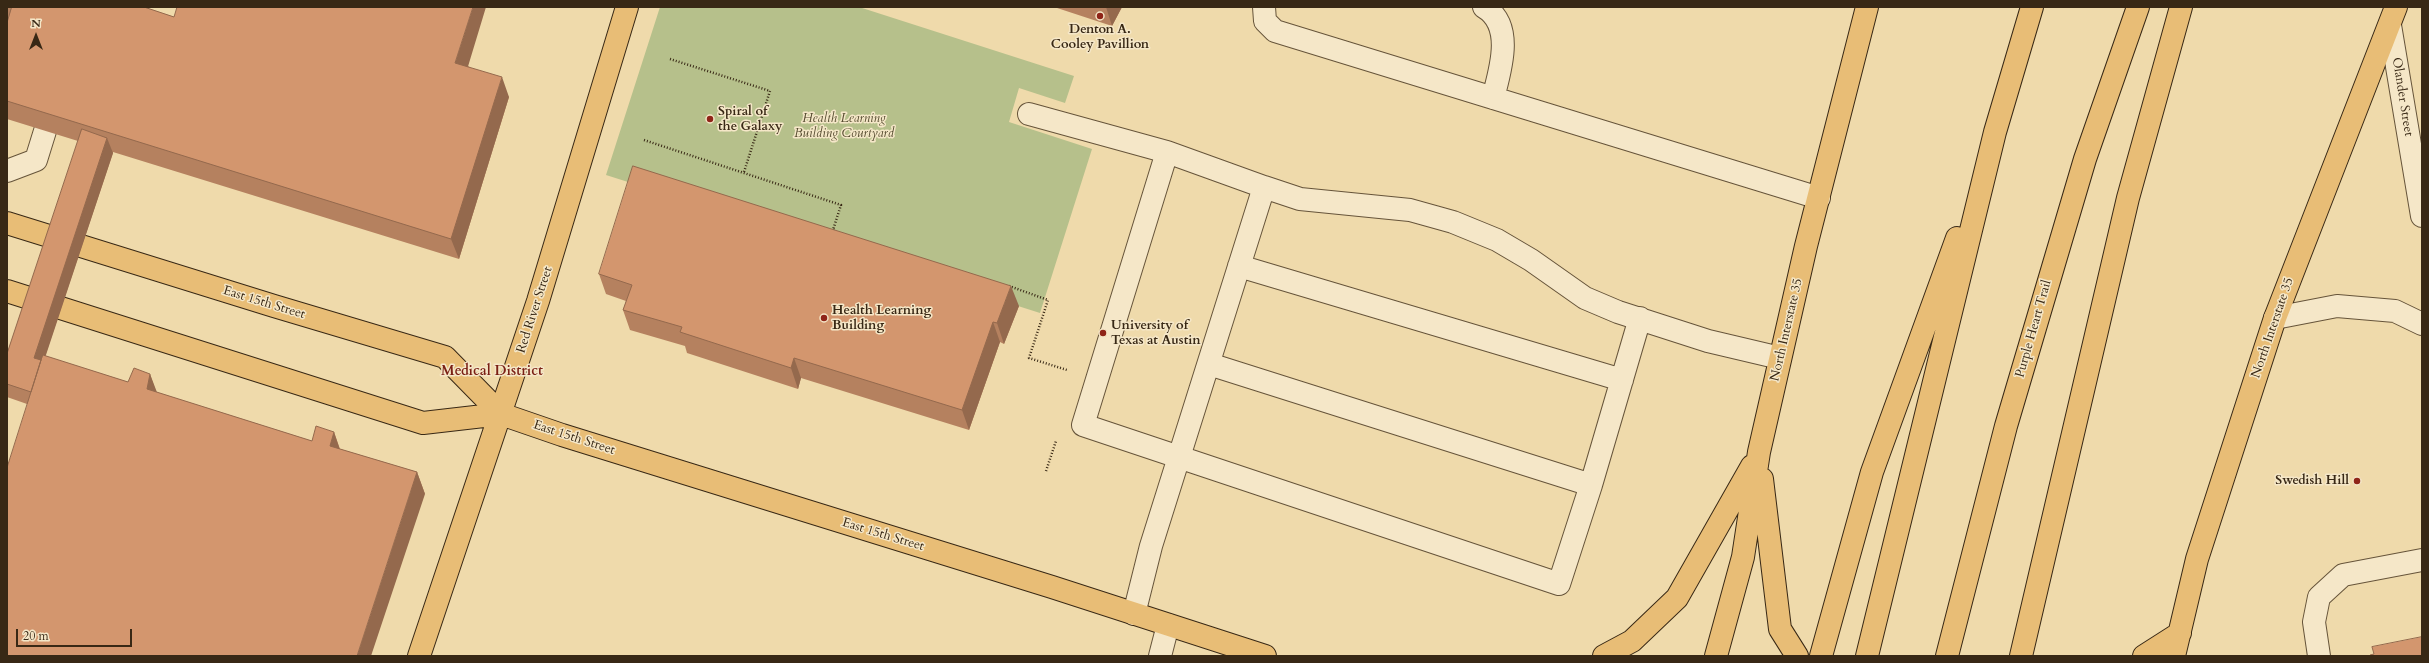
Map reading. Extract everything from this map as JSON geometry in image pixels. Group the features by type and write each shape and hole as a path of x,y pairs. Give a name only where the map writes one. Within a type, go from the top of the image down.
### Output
{"main road":[{"name":"Red River Street","path":"419,656 501,414 627,7"},
{"name":"North Interstate 35","path":"1716,656 1743,557 1759,452 1806,246 1868,7"},
{"path":"1870,647 1995,132 2032,7"},
{"name":"Purple Heart Trail","path":"1947,656 2012,403 2085,159 2138,7"},
{"path":"2022,656 2128,198 2181,7"},
{"name":"North Interstate 35","path":"2174,656 2197,559 2275,318 2393,16"},
{"path":"1822,656 1872,472 1995,132"},
{"name":"East 15th Street","path":"7,223 274,306 445,356 501,414"},
{"name":"East 15th Street","path":"7,291 423,423 501,414 562,435 1265,656"},
{"path":"1604,656 1632,641 1677,598 1759,452"},
{"path":"1759,452 1780,629 1797,656"},
{"path":"2144,656 2180,633"}],"street":[{"path":"1264,7 1265,21 1275,31 1819,198"},
{"path":"1484,7 1497,20 1502,37 1500,69 1493,98"},
{"name":"Olander Street","path":"2393,16 2422,216"},
{"path":"1029,114 1167,152 1300,199 1410,210 1453,222 1497,240 1531,260 1585,298 1618,312 1708,341 1780,358"},
{"path":"7,171 36,160 45,131"},
{"path":"1167,152 1083,425 1559,584 1591,485 1640,318"},
{"path":"1134,614 1151,546 1264,187"},
{"path":"1239,266 1622,380"},
{"path":"2275,318 2336,306 2395,311 2422,324"},
{"path":"1208,364 1591,485"},
{"path":"2319,656 2314,622 2319,597 2343,575 2422,560"},
{"path":"1160,656 1168,625"}],"path":[{"path":"670,59 770,91 744,172"},
{"path":"644,140 841,205 833,230 840,232"},
{"path":"1004,285 1048,300 1029,358 1070,371"},
{"path":"1046,471 1058,434"}],"green space":[{"name":"Health Learning Building Courtyard","path":"660,7 859,7 1074,76 1065,103 1019,88 1009,122 1092,149 1040,313 606,175"}],"building":[{"path":"12,7 144,7 174,17 177,7 473,7 455,63 502,77 451,239 7,101 7,23"},
{"path":"82,129 107,138 34,358 41,360 31,392 7,384 7,354"},
{"name":"Health Learning Building","path":"633,166 1011,286 997,323 993,322 962,410 794,358 791,368 680,332 682,327 623,310 632,285 599,274"},
{"path":"43,355 128,382 134,368 150,374 147,389 312,441 316,426 334,432 330,446 417,472 357,656 7,656 7,468"},
{"path":"2422,637 2422,656 2370,656 2374,654 2372,647"}],"place":[{"name":"Denton A. Cooley Pavillion","path":"1100,16"},
{"name":"Spiral of the Galaxy","path":"710,119"},
{"name":"Health Learning Building","path":"824,318"},
{"name":"University of Texas at Austin","path":"1103,333"},
{"name":"Swedish Hill","path":"2357,481"}],"district":[{"name":"Medical District","path":"492,372"}]}
